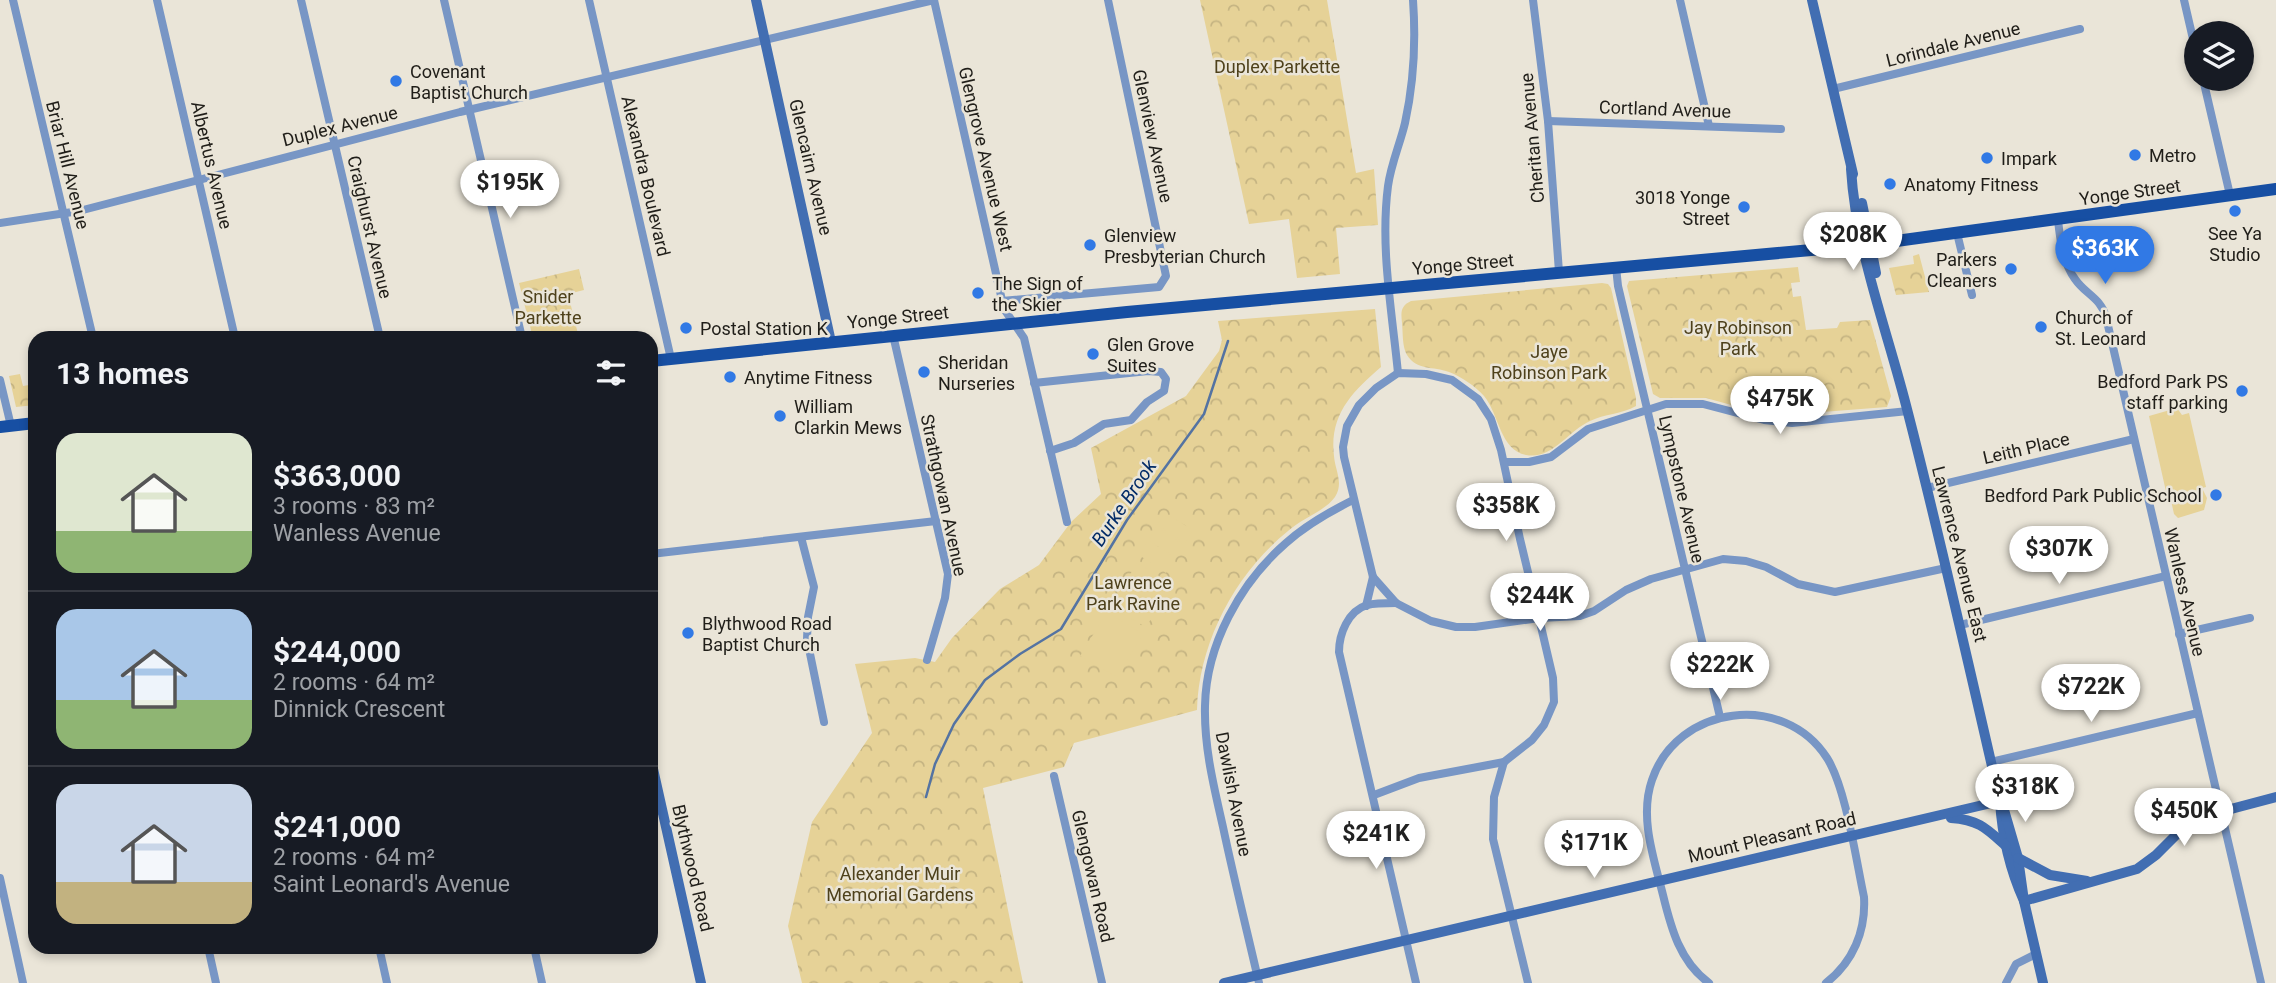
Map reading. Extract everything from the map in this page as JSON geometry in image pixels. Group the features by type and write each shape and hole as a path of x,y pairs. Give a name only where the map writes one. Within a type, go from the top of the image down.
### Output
{"main road":[{"name":"Glencairn Avenue","path":"756,0 831,342"},
{"name":"Lawrence Avenue East","path":"1812,0 1852,169 1853,194 1927,488 2000,801 2018,858 2024,901 2043,983"},
{"name":"Yonge Street","path":"658,360 1013,323 1867,245 2276,189"},
{"path":"5,427 28,424"},
{"name":"Blythwood Road","path":"658,791 701,983"},
{"path":"2024,901 2137,869 2156,855 2187,824 2221,810 2276,797"},
{"name":"Lawrence Avenue East","path":"2000,801 2006,847 2024,901"},
{"name":"Mount Pleasant Road","path":"1224,983 1258,979 1406,940 2000,801"},
{"path":"1938,817 1969,819 1985,827 2006,847"},
{"path":"2018,858 2050,875 2093,882"}],"street":[{"name":"Briar Hill Avenue","path":"13,0 91,331"},
{"name":"Albertus Avenue","path":"157,0 234,331"},
{"name":"Craighurst Avenue","path":"301,0 378,331"},
{"path":"444,0 520,331"},
{"name":"Alexandra Boulevard","path":"589,0 671,359"},
{"name":"Duplex Avenue","path":"0,223 64,214 470,110 934,0"},
{"name":"Glengrove Avenue West","path":"934,0 1004,309 1024,338 1067,522"},
{"name":"Glenview Avenue","path":"1002,301 1159,287 1166,276 1108,0"},
{"path":"1398,373 1388,289 1388,185 1403,131 1412,80 1415,36 1413,0"},
{"name":"Cheritan Avenue","path":"1533,0 1548,121 1559,272"},
{"path":"1680,0 1709,125"},
{"path":"2184,0 2189,21"},
{"name":"Lorindale Avenue","path":"1833,89 2080,29"},
{"path":"2206,91 2230,195"},
{"name":"Cortland Avenue","path":"1548,121 1781,129"},
{"name":"Wanless Avenue","path":"2058,220 2062,247 2070,272 2104,310 2262,983"},
{"path":"1957,233 1972,295"},
{"name":"Lympstone Avenue","path":"1616,267 1618,286 1720,717"},
{"name":"Strathgowan Avenue","path":"893,335 946,564 948,585 926,660"},
{"path":"1034,383 1148,371 1161,372 1166,379 1164,391 1147,402 1131,420 1104,424 1074,443 1050,451"},
{"path":"1374,795 1413,780 1504,761 1541,731 1554,702 1553,678 1539,618 1504,462 1491,419 1478,399 1468,390 1439,376 1398,373 1367,395 1347,426 1343,446 1353,500 1373,577 1396,603 1424,619 1456,627 1485,626 1539,618 1570,618 1586,614 1643,582 1723,559 1746,561 1766,567 1798,584 1835,592 1946,568"},
{"path":"0,380 5,427"},
{"path":"1504,462 1529,462 1550,457 1588,429 1661,405 1694,403 1726,408 1765,420 1792,423 1908,411"},
{"name":"Leith Place","path":"1927,488 2134,439"},
{"name":"Dawlish Avenue","path":"1258,979 1208,764 1205,731 1207,686 1226,623 1257,572 1300,531 1353,500"},
{"path":"658,553 936,521"},
{"path":"801,537 814,587 807,639 824,722"},
{"path":"1960,625 2166,576"},
{"path":"1366,606 1373,577"},
{"path":"1396,603 1366,606 1354,614 1345,625 1339,642 1339,652 1416,983"},
{"path":"2179,634 2250,618"},
{"path":"1991,762 2198,713"},
{"path":"1709,983 1695,971 1681,950 1672,929 1647,826 1646,811 1652,781 1663,757 1679,739 1698,726 1720,717 1744,714 1768,717 1788,724 1815,743 1826,756 1843,800 1864,897 1863,924 1847,963 1826,983"},
{"path":"1504,761 1496,786 1492,824 1528,983"},
{"name":"Glengowan Road","path":"1054,776 1102,983"},
{"path":"0,878 23,983"},
{"path":"210,954 216,983"},
{"path":"381,954 387,983"},
{"path":"536,954 542,983"},
{"path":"2006,983 2016,964 2036,954"}],"green space":[{"name":"Duplex Parkette","path":"1200,0 1327,0 1356,173 1374,169 1378,225 1336,228 1340,274 1297,278 1289,219 1249,224"},
{"path":"1919,254 1929,292 1896,295 1889,268 1914,264 1913,256"},
{"name":"Jay Robinson Park","path":"1798,267 1800,282 1791,283 1793,297 1801,296 1806,330 1837,328 1840,322 1870,320 1891,396 1887,407 1783,415 1753,411 1706,398 1660,398 1653,394 1627,286 1629,281"},
{"name":"Snider Parkette","path":"579,269 584,290 568,294 577,331 531,331 519,283"},
{"name":"Jaye Robinson Park","path":"1602,283 1611,288 1636,406 1590,421 1544,453 1526,455 1517,452 1505,439 1489,403 1477,389 1449,372 1416,364 1405,352 1402,313 1405,305 1411,301"},
{"name":"Alexander Muir Memorial Gardens","path":"1375,309 1381,367 1352,395 1339,416 1333,441 1338,492 1325,507 1293,527 1269,548 1236,589 1223,611 1205,659 1197,710 1074,743 1064,767 983,788 1023,983 802,983 788,926 812,822 872,733 855,664 915,658 935,662 952,638 1000,589 1039,565 1071,522 1101,494 1091,448 1186,396 1219,351 1222,340 1218,321"},
{"path":"20,374 23,386 28,385 28,406 16,407 9,376"},
{"path":"2177,408 2182,415 2189,413 2206,487 2202,488 2207,498 2204,510 2178,518 2174,514 2170,496 2167,496 2149,416"},
{"path":"1165,513 1193,530 1185,543 1157,525"},
{"path":"1156,527 1184,545 1176,558 1148,540"},
{"path":"1147,542 1174,560 1166,573 1139,555"},
{"name":"Lawrence Park Ravine","path":"1137,563 1173,584 1146,627 1110,607"},
{"path":"1107,612 1143,634 1117,677 1080,656"}],"waterway":[{"name":"Burke Brook","path":"926,797 935,764 954,724 985,680 1061,629 1127,520 1204,414 1228,341"}],"place":[{"name":"Covenant Baptist Church","path":"396,81"},
{"name":"Metro","path":"2135,155"},
{"name":"Impark","path":"1987,158"},
{"name":"Anatomy Fitness","path":"1890,184"},
{"name":"3018 Yonge Street","path":"1744,207"},
{"name":"See Ya Studio","path":"2235,211"},
{"name":"Glenview Presbyterian Church","path":"1090,245"},
{"name":"Parkers Cleaners","path":"2011,269"},
{"name":"The Sign of the Skier","path":"978,293"},
{"name":"Church of St. Leonard","path":"2041,327"},
{"name":"Postal Station K","path":"686,328"},
{"name":"Glen Grove Suites","path":"1093,354"},
{"name":"Sheridan Nurseries","path":"924,372"},
{"name":"Anytime Fitness","path":"730,377"},
{"name":"Bedford Park PS staff parking","path":"2242,391"},
{"name":"William Clarkin Mews","path":"780,416"},
{"name":"Bedford Park Public School","path":"2216,495"},
{"name":"Blythwood Road Baptist Church","path":"688,633"}]}
